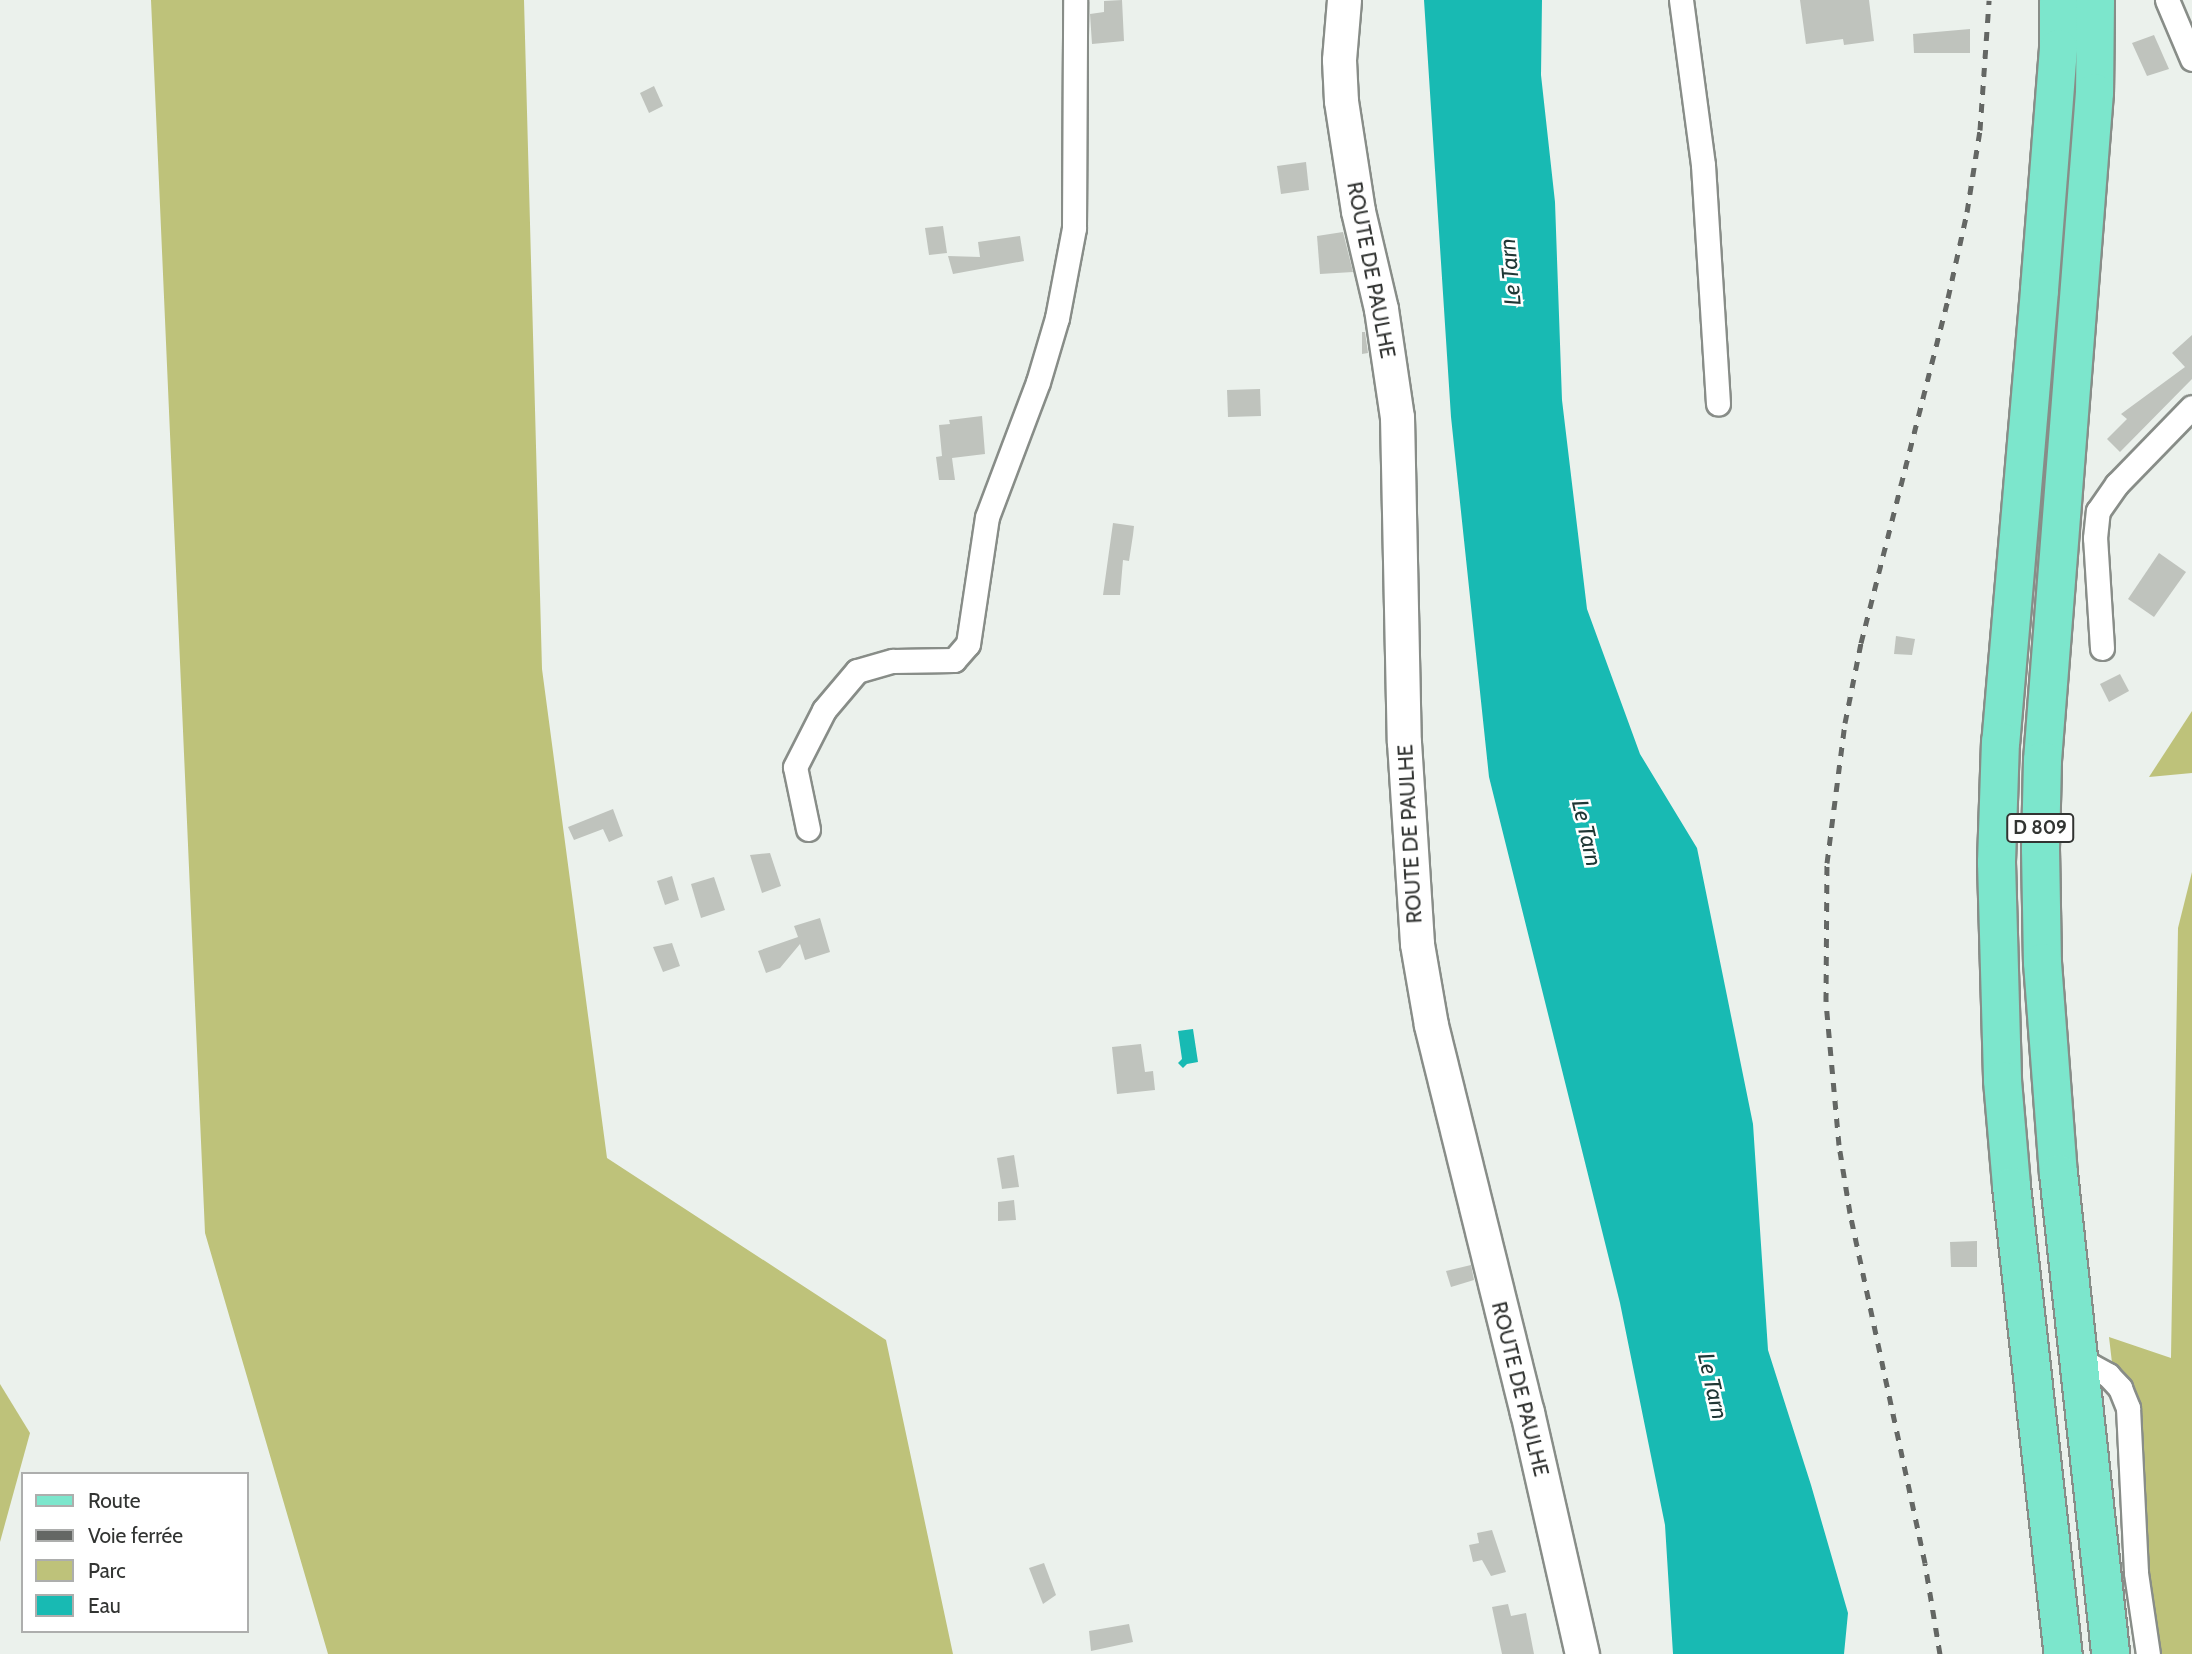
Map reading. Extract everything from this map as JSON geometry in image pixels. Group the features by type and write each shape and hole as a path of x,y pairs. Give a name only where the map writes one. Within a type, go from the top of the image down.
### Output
{"main road":[{"name":"D 809","path":"2058,0 2039,290 2000,741 1996,862 2002,1080 2007,1147 2063,1654"},
{"name":"D 809","path":"2095,0 2094,92 2044,733 2040,849 2049,1066 2110,1654"}],"street":[{"path":"808,829 795,767 824,710 858,671 893,661 954,660 968,644 987,517 1038,382 1057,318 1074,228 1076,0"},
{"name":"ROUTE DE PAULHE","path":"1344,0 1339,60 1341,101 1358,211 1381,309 1396,417 1404,742 1417,944 1430,1025 1527,1412 1582,1654"},
{"path":"1681,0 1703,165 1718,404"},
{"path":"2167,0 2192,59"},
{"path":"2102,648 2095,538 2098,512 2117,484 2192,407"},
{"path":"2079,1365 2090,1365 2108,1376 2120,1388 2128,1408 2136,1573 2148,1654"}],"green space":[{"path":"151,0 524,0 542,669 607,1158 886,1340 953,1654 328,1654 205,1233"},
{"path":"2192,711 2192,773 2149,777"},
{"path":"2192,872 2192,1654 2146,1654 2109,1337 2171,1358 2178,928"},
{"path":"0,1384 30,1433 0,1542"}],"water":[{"name":"Le Tarn","path":"1424,0 1542,0 1541,75 1555,202 1562,400 1587,609 1640,754 1697,848 1753,1124 1768,1350 1848,1613 1844,1654 1673,1654 1665,1525 1620,1303 1489,777 1451,417"},
{"path":"1193,1029 1198,1062 1187,1064 1183,1068 1178,1063 1182,1059 1178,1031"}],"building":[{"path":"1122,0 1124,41 1092,44 1090,14 1104,12 1104,1"},
{"path":"1800,0 1869,0 1874,41 1844,45 1843,39 1806,44"},
{"path":"1970,29 1970,53 1914,53 1913,34"},
{"path":"2154,35 2169,69 2147,76 2132,43"},
{"path":"654,86 663,106 649,113 640,93"},
{"path":"1306,162 1309,190 1281,194 1277,166"},
{"path":"943,226 947,253 929,255 925,228"},
{"path":"1343,232 1353,272 1320,274 1317,236"},
{"path":"1020,236 1024,261 953,274 948,256 980,257 978,242"},
{"path":"1362,332 1365,332 1368,353 1362,354"},
{"path":"2192,335 2192,379 2120,452 2107,439 2127,419 2121,414 2185,367 2172,353"},
{"path":"1260,389 1261,416 1228,417 1227,390"},
{"path":"982,416 985,454 952,458 955,480 939,480 936,457 942,456 939,425 950,424 949,420"},
{"path":"1113,523 1134,526 1133,535 1129,561 1123,560 1120,595 1103,595"},
{"path":"2159,553 2186,572 2154,617 2128,599"},
{"path":"1896,636 1915,639 1912,655 1894,654"},
{"path":"2120,674 2129,691 2109,702 2100,684"},
{"path":"613,809 623,836 609,842 603,829 574,840 568,827"},
{"path":"770,853 781,886 762,893 750,855"},
{"path":"672,876 679,900 665,905 657,881"},
{"path":"714,877 725,910 701,918 691,884"},
{"path":"820,918 830,952 805,960 800,944 780,968 766,973 758,951 798,937 794,926"},
{"path":"672,943 680,966 663,972 653,947"},
{"path":"1141,1044 1145,1072 1153,1071 1155,1090 1117,1094 1112,1047"},
{"path":"1014,1155 1019,1187 1002,1189 997,1158"},
{"path":"1014,1200 1016,1220 998,1221 998,1202"},
{"path":"1977,1241 1977,1267 1951,1267 1950,1242"},
{"path":"1471,1265 1474,1280 1451,1287 1446,1271"},
{"path":"1492,1530 1506,1572 1491,1576 1482,1560 1473,1562 1469,1545 1479,1543 1477,1533"},
{"path":"1044,1563 1056,1595 1043,1604 1029,1568"},
{"path":"1508,1604 1511,1616 1526,1613 1534,1654 1502,1654 1492,1607"},
{"path":"1129,1624 1133,1642 1091,1651 1089,1631"}],"railway":[{"path":"1940,1654 1925,1563 1850,1213 1839,1145 1826,1001 1827,863 1845,723 1861,643 1967,212 1980,130 1989,0"}]}
